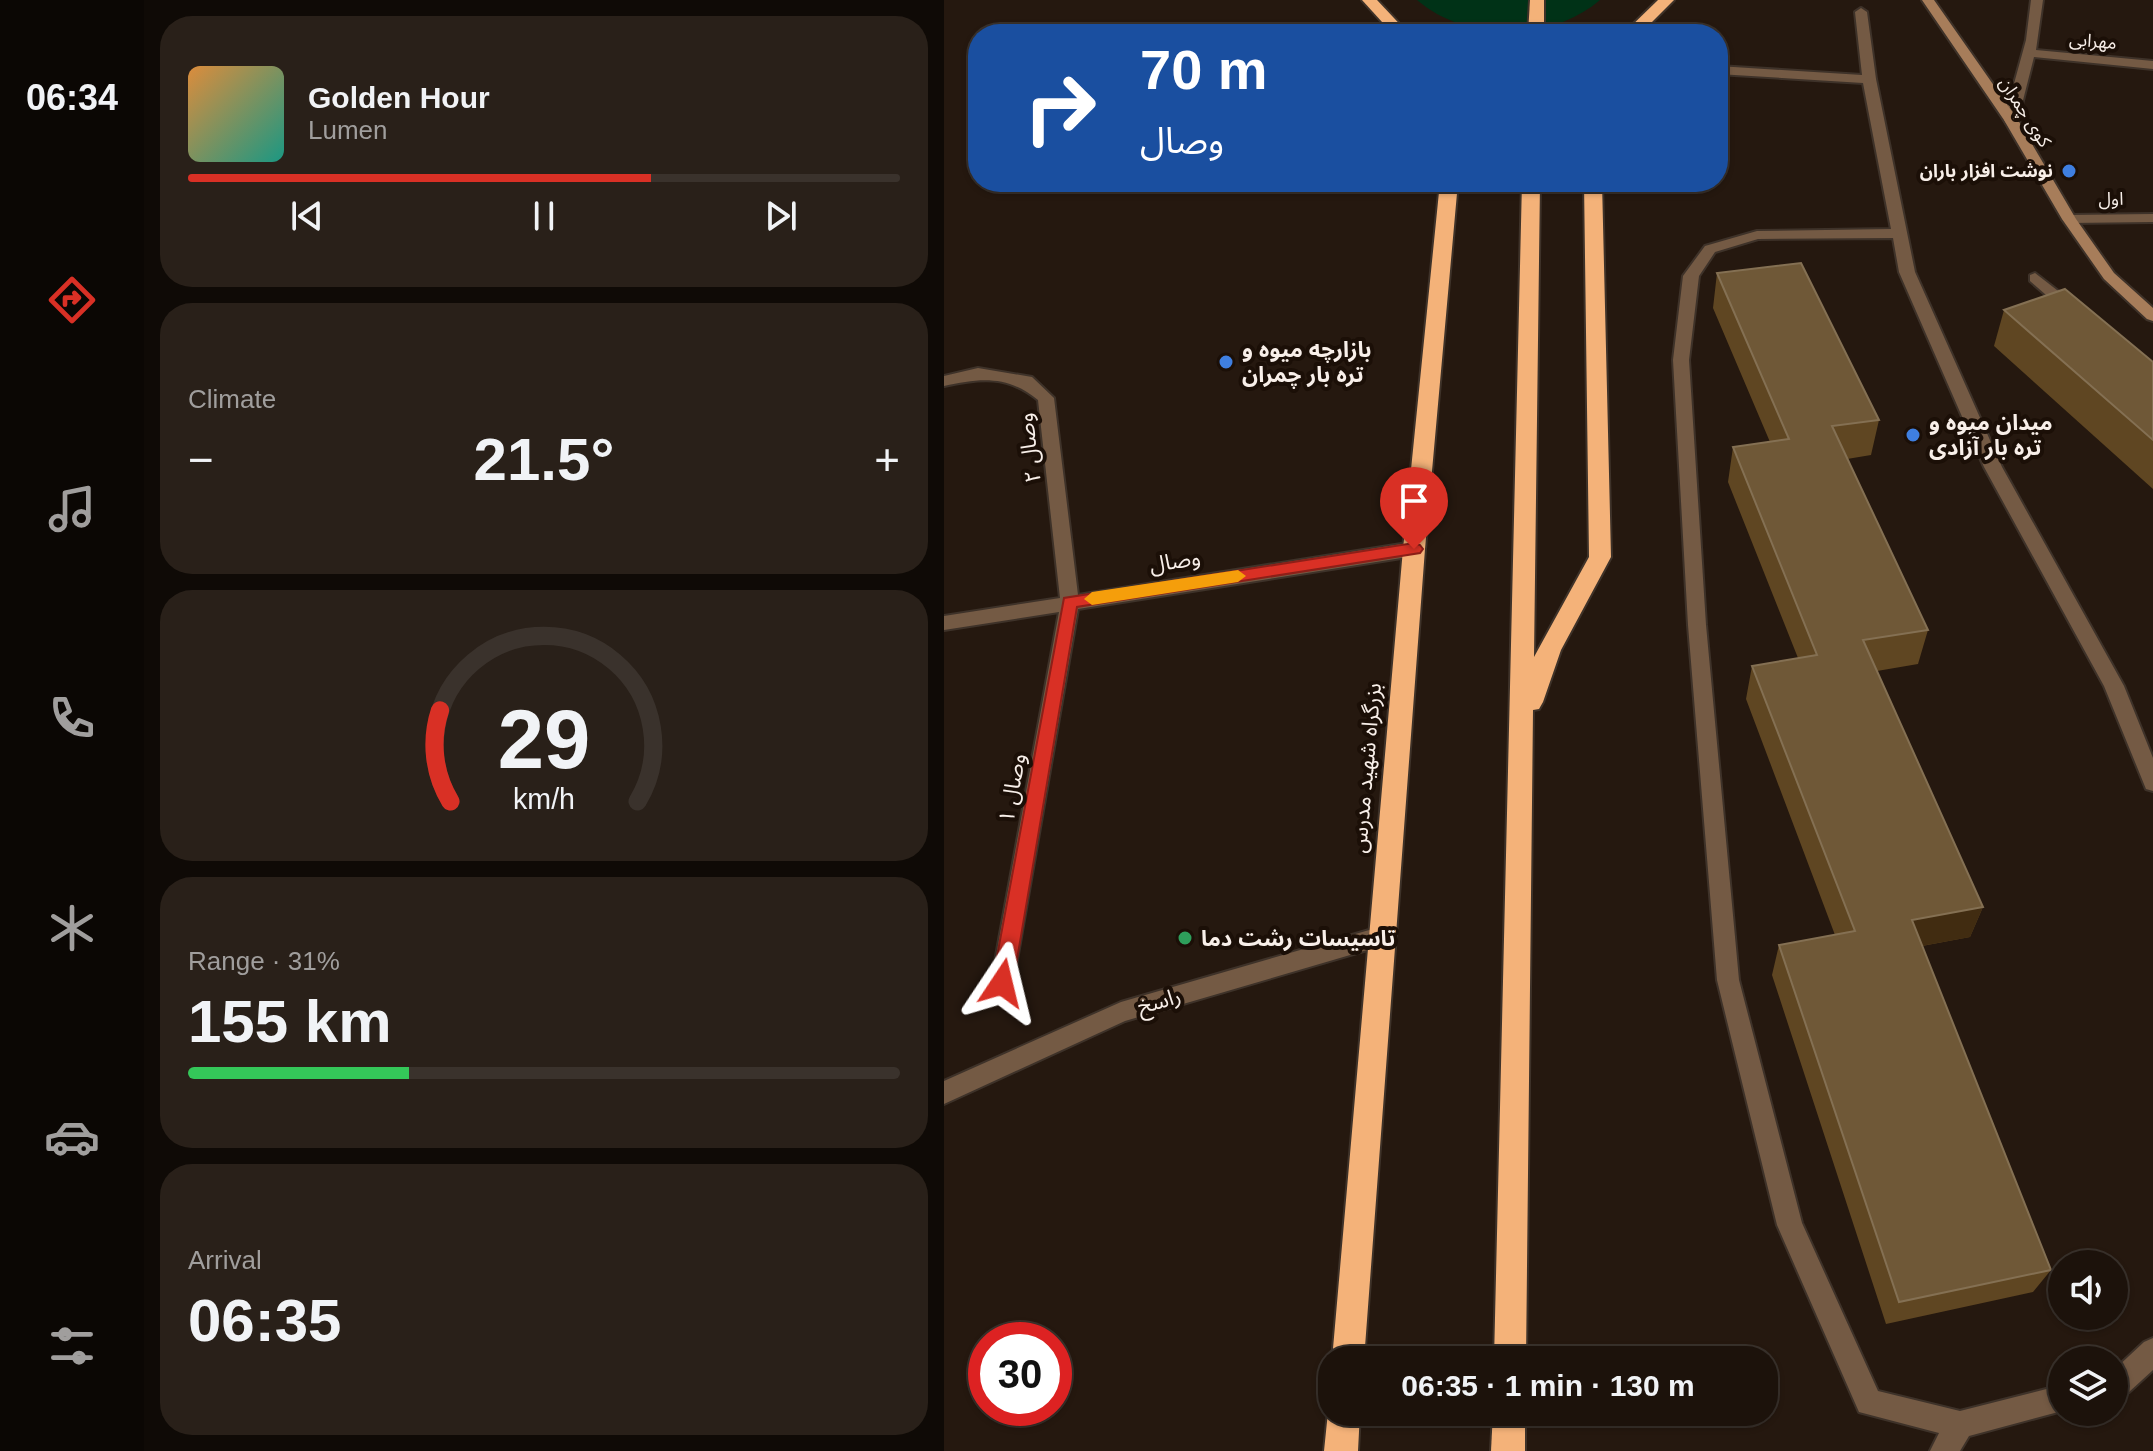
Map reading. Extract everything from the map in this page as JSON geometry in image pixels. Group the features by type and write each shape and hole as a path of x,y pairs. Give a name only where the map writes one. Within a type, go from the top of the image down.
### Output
{"highway":[{"path":"1369,0 1391,24"},
{"path":"1536,24 1537,0"},
{"path":"1643,24 1667,0"},
{"name":"بزرگراه شهید مدرس","path":"1349,1346 1414,549 1448,192"},
{"path":"1510,1346 1531,192"},
{"path":"1521,756 1541,667 1573,605 1593,576 1600,557 1593,192"},
{"path":"1341,1451 1343,1426"},
{"path":"1508,1451 1509,1426"}],"main road":[{"name":"کوی چمران","path":"1928,0 2011,120 2069,219 2109,276 2153,316"}],"street":[{"path":"2011,120 2029,53 2037,0"},
{"path":"1861,12 1869,79 1907,272 1993,467 2114,686 2153,783"},
{"name":"مهرابی","path":"2029,53 2153,65"},
{"path":"1728,71 1869,79"},
{"name":"اول","path":"2069,219 2153,218"},
{"path":"1900,233 1757,235 1710,249 1691,276 1681,360 1697,625 1728,980 1790,1225 1869,1402 1960,1425 2048,1402"},
{"path":"2035,278 2082,318"},
{"name":"وصال ۲","path":"944,381 978,373 1026,381 1046,398 1070,602"},
{"name":"وصال","path":"944,623 1414,549"},
{"name":"وصال ۱","path":"1002,983 1070,602"},
{"name":"راسخ","path":"944,1093 1121,1012 1383,936"},
{"path":"2128,1375 2153,1351"},
{"path":"1944,1451 1960,1425"}],"green space":[{"path":"1417,0 1600,0 1580,14 1557,24 1459,24"}],"building":[{"path":"1801,263 1879,420 1832,426 1928,630 1863,640 1983,907 1912,920 2048,1262 2048,1271 1899,1302 1779,945 1855,931 1752,666 1817,655 1733,447 1789,439 1717,273"},
{"path":"2065,289 2153,362 2153,440 2004,310"}],"slow traffic":[{"path":"1092,599 1238,576"}],"place":[{"name":"نوشت افزار باران","path":"2069,171"},
{"name":"بازارچه میوه و تره بار چمران","path":"1226,362"},
{"name":"میدان میوه و تره بار آزادی","path":"1913,435"},
{"name":"تاسیسات رشت دما","path":"1185,938"}],"route":[{"path":"1002,983 1070,602 1414,549"}]}
